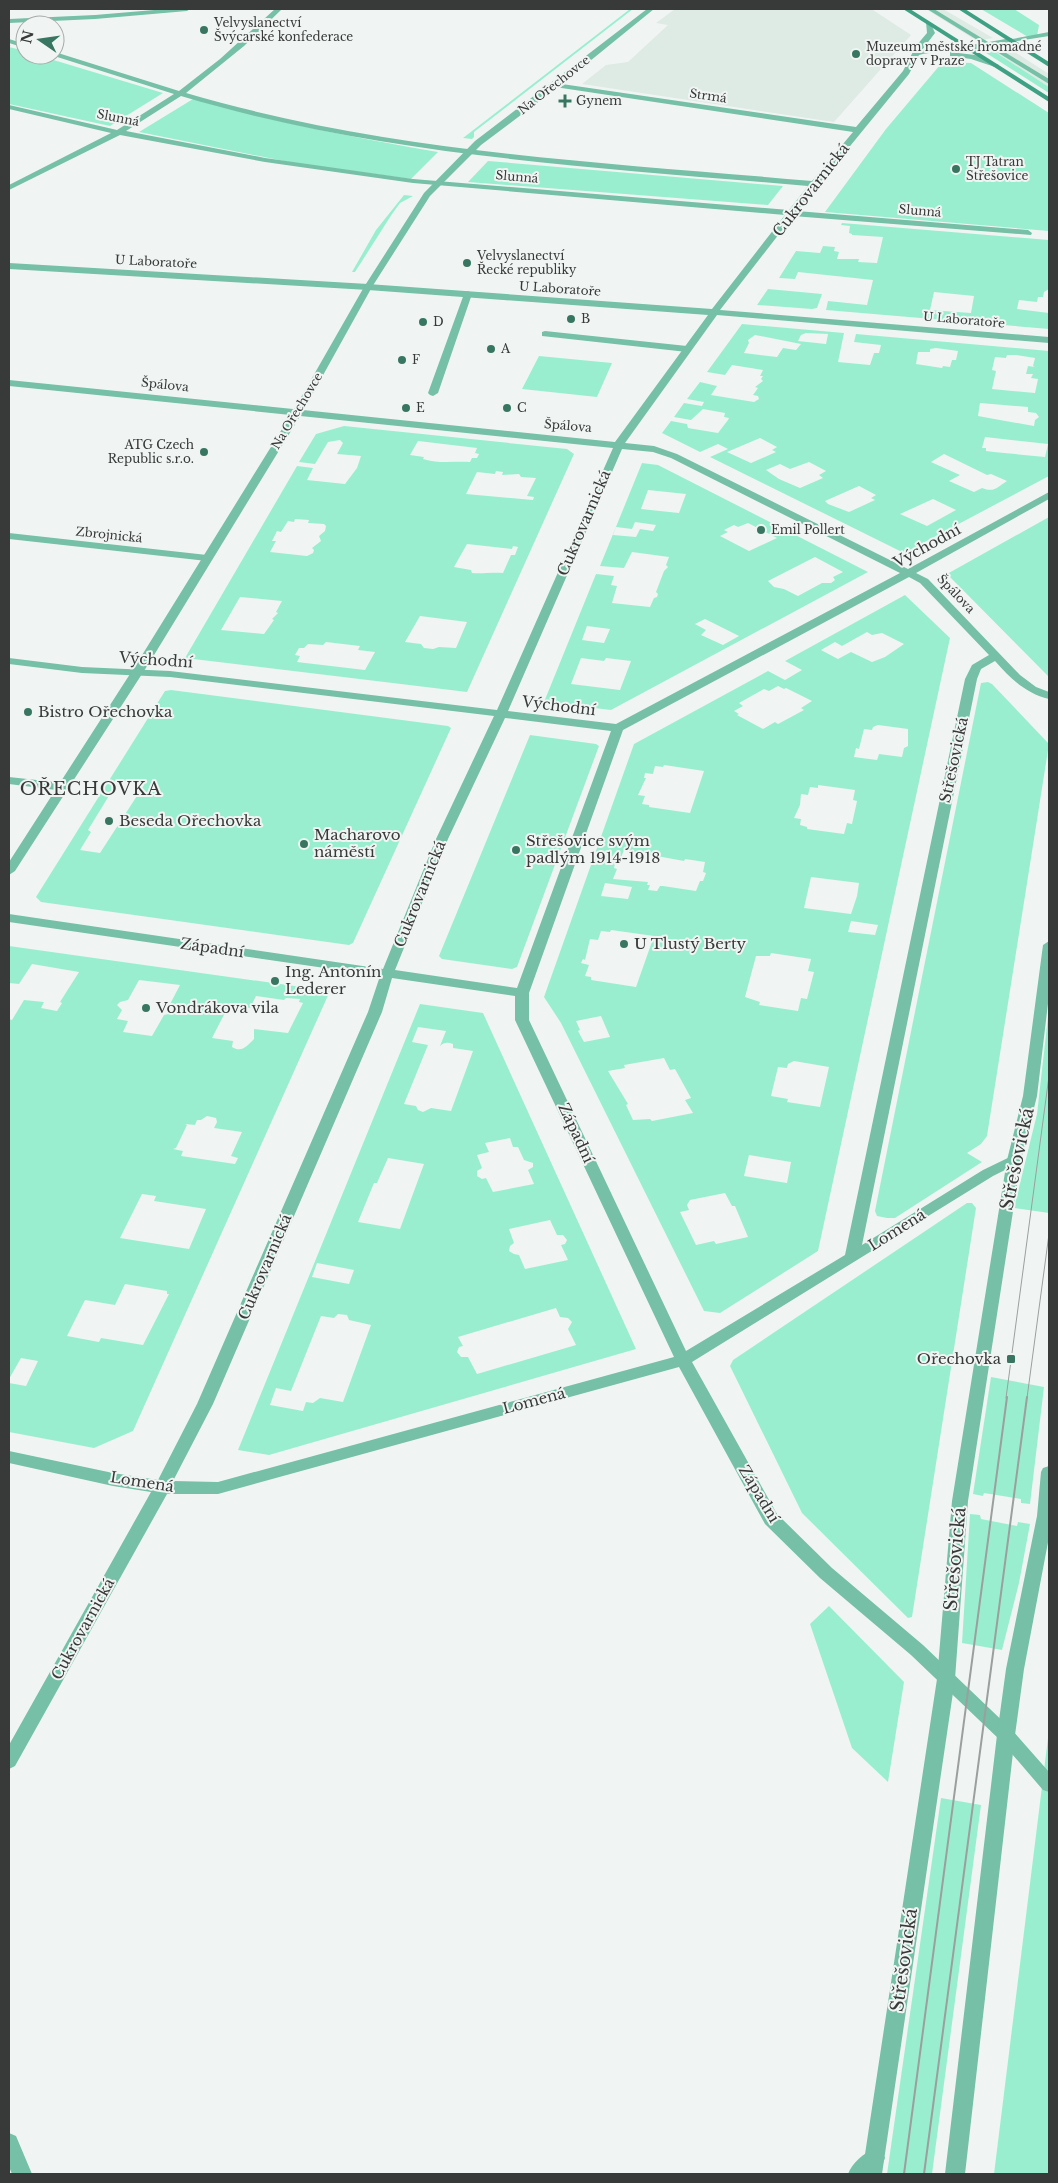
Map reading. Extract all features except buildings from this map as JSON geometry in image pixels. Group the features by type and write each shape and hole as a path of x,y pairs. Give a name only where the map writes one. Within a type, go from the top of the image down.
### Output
{"main road":[{"path":"906,9 1049,100"},
{"path":"961,9 1049,65"}],"street":[{"path":"9,21 186,9"},
{"path":"11,185 118,132 182,93 223,62 279,9"},
{"name":"Na Ořechovce","path":"9,871 138,673 297,413 368,287 427,195 467,153 651,9"},
{"path":"930,9 992,43 1049,82"},
{"path":"938,9 1049,77"},
{"name":"Cukrovarnická","path":"9,1761 162,1487 205,1404 375,1012 388,974 442,839 501,714 619,444 715,311 906,72 915,54 931,33 928,23"},
{"path":"915,54 954,46 968,47 1049,34"},
{"name":"Cukrovarnická","path":"906,72 924,61 968,47"},
{"name":"Cukrovarnická","path":"948,54 972,57 995,65"},
{"name":"Slunná","path":"65,58 268,118 325,130 467,153 815,184"},
{"name":"Strmá","path":"556,85 858,130"},
{"name":"Slunná","path":"9,107 118,132 319,169 438,183 1028,233"},
{"name":"U Laboratoře","path":"9,266 368,287 691,311 715,311 1049,340"},
{"path":"433,393 468,294"},
{"path":"545,334 687,349"},
{"name":"Špálova","path":"9,383 648,448 674,456 924,581 996,656 1022,680 1032,688 1049,696"},
{"name":"Východní","path":"9,661 82,670 170,674 618,728 909,573 1049,495"},
{"name":"Zbrojnická","path":"9,536 207,558"},
{"name":"Střešovická","path":"852,1258 971,678 976,667 996,656"},
{"path":"522,993 618,728"},
{"path":"9,780 64,787"},
{"name":"Západní","path":"9,918 522,993 522,1020 683,1360 771,1519 826,1573 917,1650 1006,1734 1049,1784"},
{"name":"Střešovická","path":"873,2166 946,1679 960,1501 1014,1160 1030,1096 1049,945"},
{"name":"Lomená","path":"9,1457 162,1487 218,1488 683,1360 988,1173 1014,1160"},
{"path":"955,2174 1006,1734 1015,1669 1045,1516 1049,1472"},
{"path":"9,2143 22,2174"},
{"path":"858,2174 873,2166"}],"shaded area":[{"path":"675,9 874,9 911,35 834,122 582,84 606,65 628,62 668,25 656,23"},
{"path":"926,9 943,9 993,38 977,41"},
{"path":"1007,47 1049,74 1049,87 992,50"}],"green space":[{"path":"630,9 633,9 474,132 472,139 463,138"},
{"path":"981,9 1014,9 1039,25 1037,36 1028,37"},
{"path":"9,47 15,48 15,65 65,65 65,63 163,93 110,126 9,104"},
{"path":"992,50 1049,87 1049,93 983,51"},
{"path":"947,62 971,63 1049,113 1049,231 825,212 886,129 940,65"},
{"path":"193,99 315,129 438,152 411,179 294,163 139,132"},
{"path":"488,161 783,186 768,205 468,182"},
{"path":"404,195 413,196 400,203 355,272 352,272 376,230"},
{"path":"842,223 1049,240 1049,289 1044,292 1043,297 1038,297 1037,302 1019,300 1017,309 1049,313 1049,329 826,310 828,301 867,305 873,280 798,272 795,279 779,278 796,251 820,253 823,246 835,247 834,251 839,252 837,259 859,259 858,262 877,263 883,237 852,235 849,233 850,226 841,225","holes":["934,292 974,296 971,313 930,310"]},
{"path":"768,289 822,294 817,308 812,309 757,305"},
{"path":"742,324 844,333 838,362 870,365 874,353 879,353 881,345 854,342 856,334 1049,351 1049,476 904,553 710,457 728,449 718,444 700,452 662,433 671,421 687,424 688,428 718,433 728,420 729,418 724,417 725,413 703,409 691,420 674,417 684,403 702,406 704,402 687,399 700,382 717,386 711,395 754,402 759,399 758,396 753,395 758,388 755,387 763,381 761,379 763,376 760,376 763,370 732,365 725,375 707,372","holes":["806,333 828,334 826,344 798,341 801,335","755,335 801,344 796,350 783,348 777,357 744,353 749,343 748,340","936,348 958,351 956,360 952,360 950,367 943,366 942,368 916,364 918,352 930,352 930,349","1007,355 1016,355 1035,358 1033,366 1035,367 1028,366 1026,374 1033,374 1031,378 1038,379 1035,393 992,389 996,371 992,370 995,357 1006,358","980,403 1028,407 1028,412 1036,413 1039,417 1035,420 1034,426 978,416","985,437 1048,444 1045,457 986,451 986,448 982,448","760,438 777,447 772,450 776,452 751,463 727,452","944,454 987,475 991,474 1007,481 993,490 982,488 974,492 949,481 960,475 931,462","809,462 826,471 819,475 823,478 800,488 779,479 766,470 780,464 790,469","859,486 876,495 871,498 875,500 849,512 825,501","933,499 956,510 927,526 900,514"]},
{"path":"539,356 612,363 597,397 522,389"},
{"path":"344,426 567,449 574,454 467,692 185,658 297,466 313,468 307,480 345,484 357,468 361,456 337,454 343,443 340,440 328,442 315,464 299,462 316,434","holes":["418,441 477,448 475,453 479,454 477,458 472,458 470,462 435,461 410,455","496,471 503,472 502,475 519,474 521,477 536,478 527,496 534,497 533,500 466,494 477,472 495,474","295,519 309,520 308,523 324,524 326,526 325,531 319,536 321,541 312,548 314,550 313,553 307,556 270,552 276,541 272,541 277,531 281,532 288,521 294,522","467,544 512,549 513,546 518,547 515,555 511,555 503,573 472,573 471,570 454,567","240,597 282,601 276,612 278,613 272,619 274,620 264,634 221,630","420,616 467,622 456,648 424,648 421,644 405,642","326,642 360,646 358,650 375,652 365,670 297,662 300,656 295,655 299,648 304,648 308,644 323,645"]},
{"path":"642,463 658,465 868,572 611,710 544,702 596,574 614,576 611,585 617,586 612,603 650,607 654,598 657,597 658,594 656,592 664,571 668,567 666,565 669,557 632,552 624,568 600,566","holes":["648,490 686,494 679,513 641,509","635,522 656,525 653,531 640,529 636,537 613,535 616,527 632,529","748,523 777,538 749,551 720,536 728,532 724,530 734,525 738,527","815,557 843,572 833,577 835,580 831,583 822,583 798,596 784,589 774,587 768,581","705,619 739,636 723,645 701,635 706,630 695,624","587,626 610,629 604,643 582,640","581,658 604,661 606,658 631,661 620,690 571,684"]},
{"path":"1049,517 1049,677 947,574"},
{"path":"905,595 950,638 818,1251 720,1313 704,1311 561,1023 544,997 634,744 768,671 785,680 802,670 785,661","holes":["867,632 872,635 882,633 904,644 885,657 872,662 851,652 838,659 821,650 835,642 842,646","778,686 812,701 801,708 804,710 778,724 775,722 763,729 737,715 739,714 734,711 743,706 739,703 764,689 769,691","878,725 908,729 908,746 904,748 902,757 879,754 877,760 854,757 856,748 859,749 864,729 872,730 873,727","664,765 704,771 690,813 649,807 649,805 642,804 645,796 638,795 646,778 644,778 645,773 653,774 655,766 663,767","818,785 855,790 853,800 857,801 852,824 847,823 844,834 807,829 807,827 800,825 801,819 794,818 800,805 801,794 808,795 810,787 818,788","624,850 684,861 685,859 705,862 703,872 706,873 696,891 663,886 660,886 657,891 648,890 650,885 647,885 648,882 613,879 617,869 614,868 616,860 620,860","811,877 859,883 851,914 804,908","605,883 632,887 628,899 601,896","851,921 878,925 875,935 848,932","611,930 654,936 636,987 591,980 591,977 585,976 589,965 581,963 583,959 585,960 590,939 598,940 601,931 610,932","771,953 811,959 808,971 814,972 807,999 801,998 798,1011 759,1005 760,1002 745,997 756,956 770,956","601,1016 610,1037 584,1042 578,1031 580,1030 576,1021","664,1058 670,1070 675,1069 691,1098 685,1100 693,1113 652,1121 650,1119 633,1120 626,1105 628,1104 608,1071 625,1068 624,1065","794,1061 829,1067 820,1107 787,1102 788,1099 771,1096 778,1067 787,1068 788,1064","749,1155 791,1162 787,1183 744,1176","725,1193 732,1206 735,1206 748,1237 716,1244 714,1241 696,1245 680,1212 689,1210 687,1205 690,1200"]},
{"path":"988,682 1049,744 987,1136 981,1144 967,1153 982,1162 895,1218 887,1218 877,1216 875,1211 981,683"},
{"path":"171,690 448,726 451,728 353,943 349,945 41,902 36,897 165,691","holes":["118,781 144,785 100,853 80,850 91,832 88,830"]},
{"path":"530,735 596,744 599,746 517,967 512,969 442,959 439,956"},
{"path":"9,946 330,991 133,1431 94,1448 9,1432 9,1383 26,1386 38,1361 21,1358 9,1379 9,1019 12,1020 24,1000 44,1002 41,1008 57,1011 62,1003 60,1002 79,972 32,964 19,984 9,983","holes":["139,980 180,985 169,1006 174,1008 173,1013 164,1015 152,1036 123,1032 128,1021 117,1019 122,1010 117,1005 128,1000","256,996 284,1000 286,998 300,999 299,1002 303,1003 288,1033 254,1029 254,1039 242,1049 232,1047 233,1041 212,1038 229,1005 250,1008","207,1116 216,1118 217,1122 214,1128 242,1132 231,1156 238,1158 235,1164 181,1156 183,1151 173,1149 176,1148 187,1125 185,1124 195,1125 197,1120","142,1194 156,1196 154,1201 206,1209 189,1249 120,1238","125,1284 167,1291 167,1294 169,1294 143,1345 101,1338 99,1342 67,1336 85,1300 115,1305"]},
{"path":"420,1004 483,1013 636,1349 269,1455 238,1450","holes":["418,1027 446,1031 440,1046 449,1043 453,1044 453,1048 473,1051 451,1111 431,1108 423,1112 418,1110 416,1106 404,1104 428,1045 412,1042","510,1138 513,1147 518,1147 524,1160 533,1163 533,1167 528,1170 534,1184 493,1192 486,1178 482,1179 477,1176 477,1171 482,1168 477,1155 489,1152 485,1143","388,1158 424,1164 400,1229 358,1222 374,1183 377,1183","550,1220 557,1235 563,1235 567,1240 565,1244 561,1245 568,1260 525,1269 519,1255 509,1251 510,1246 514,1243 509,1229","317,1263 354,1270 349,1284 312,1277","556,1308 560,1317 568,1318 572,1322 568,1329 576,1345 477,1374 468,1357 461,1357 457,1352 459,1347 463,1346 458,1337","338,1314 347,1315 349,1320 371,1325 343,1402 320,1398 313,1403 306,1402 303,1411 270,1405 276,1388 291,1391 321,1316 334,1318"]},
{"path":"1049,1008 1049,1213 1014,1208 1037,1114"},
{"path":"967,1203 972,1203 976,1208 912,1617 908,1618 802,1513 730,1366 733,1360"},
{"path":"991,1377 1044,1387 1030,1504 1021,1503 1021,1499 984,1493 983,1496 973,1494"},
{"path":"970,1514 980,1515 981,1519 1017,1526 1018,1522 1030,1524 1019,1583 1002,1650 962,1643"},
{"path":"829,1606 904,1682 888,1782 852,1748 810,1624"},
{"path":"1049,1730 1049,2174 994,2174"},
{"path":"941,1798 981,1805 932,2174 887,2174"}],"tram line":[{"path":"1006,1398 1049,1076"},
{"path":"1027,1398 1049,1234"},
{"path":"904,2174 1007,1397"},
{"path":"924,2174 1027,1397"}],"place":[{"name":"Velvyslanectví Švýcarské konfederace","path":"204,30"},
{"name":"Muzeum městské hromadné dopravy v Praze","path":"856,54"},
{"name":"Gynem","path":"565,101"},
{"name":"TJ Tatran Střešovice","path":"956,169"},
{"name":"Velvyslanectví Řecké republiky","path":"467,263"},
{"name":"B","path":"571,319"},
{"name":"D","path":"423,322"},
{"name":"A","path":"491,349"},
{"name":"F","path":"402,360"},
{"name":"E","path":"406,408"},
{"name":"C","path":"507,408"},
{"name":"ATG Czech Republic s.r.o.","path":"204,452"},
{"name":"Emil Pollert","path":"761,530"},
{"name":"Bistro Ořechovka","path":"28,712"},
{"name":"Beseda Ořechovka","path":"109,821"},
{"name":"Macharovo náměstí","path":"304,844"},
{"name":"Střešovice svým padlým 1914-1918","path":"516,850"},
{"name":"U Tlustý Berty","path":"624,944"},
{"name":"Ing. Antonín Lederer","path":"275,981"},
{"name":"Vondrákova vila","path":"146,1008"},
{"name":"Ořechovka","path":"1011,1359"}],"district":[{"name":"OŘECHOVKA","path":"91,789"}]}
